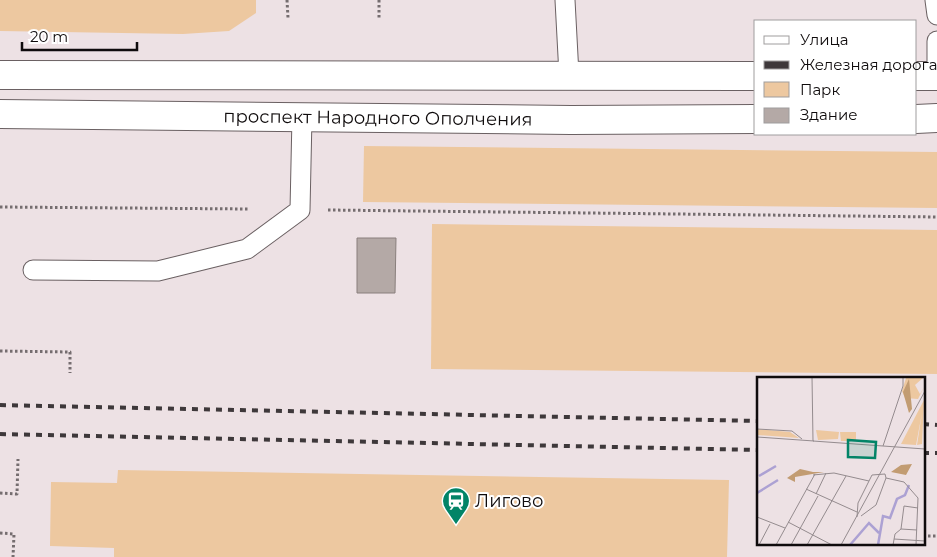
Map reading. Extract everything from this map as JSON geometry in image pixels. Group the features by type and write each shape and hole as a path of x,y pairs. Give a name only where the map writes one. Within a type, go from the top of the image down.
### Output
{"main road":[{"path":"0,75 754,76"},
{"path":"917,76 937,76"},
{"name":"проспект Народного Ополчения","path":"0,114 561,120 754,119"},
{"path":"917,119 937,118"}],"lane":[{"path":"565,0 569,75"},
{"path":"935,0 937,15"},
{"path":"937,41 937,76"},
{"path":"33,270 158,271 246,248 300,210 302,117"}],"path":[{"path":"287,0 288,18"},
{"path":"378,0 379,19"},
{"path":"0,207 937,217"},
{"path":"0,351 70,352 70,373"},
{"path":"0,493 17,494 18,459"},
{"path":"0,533 14,534 13,557"},
{"path":"924,536 937,536"}],"green space":[{"path":"0,0 256,0 256,13 229,31 183,34 0,31"},
{"path":"364,146 937,152 937,208 363,202"},
{"path":"432,224 937,230 937,374 431,369"},
{"path":"118,470 729,480 727,557 114,557 114,548 50,546 51,482 117,483"}],"building":[{"path":"357,238 396,238 395,293 357,293"}],"railway":[{"path":"0,405 757,421"},
{"path":"924,424 937,425"},
{"path":"0,434 757,450"},
{"path":"924,453 937,453"}],"place":[{"name":"Лигово","path":"456,525"}]}
